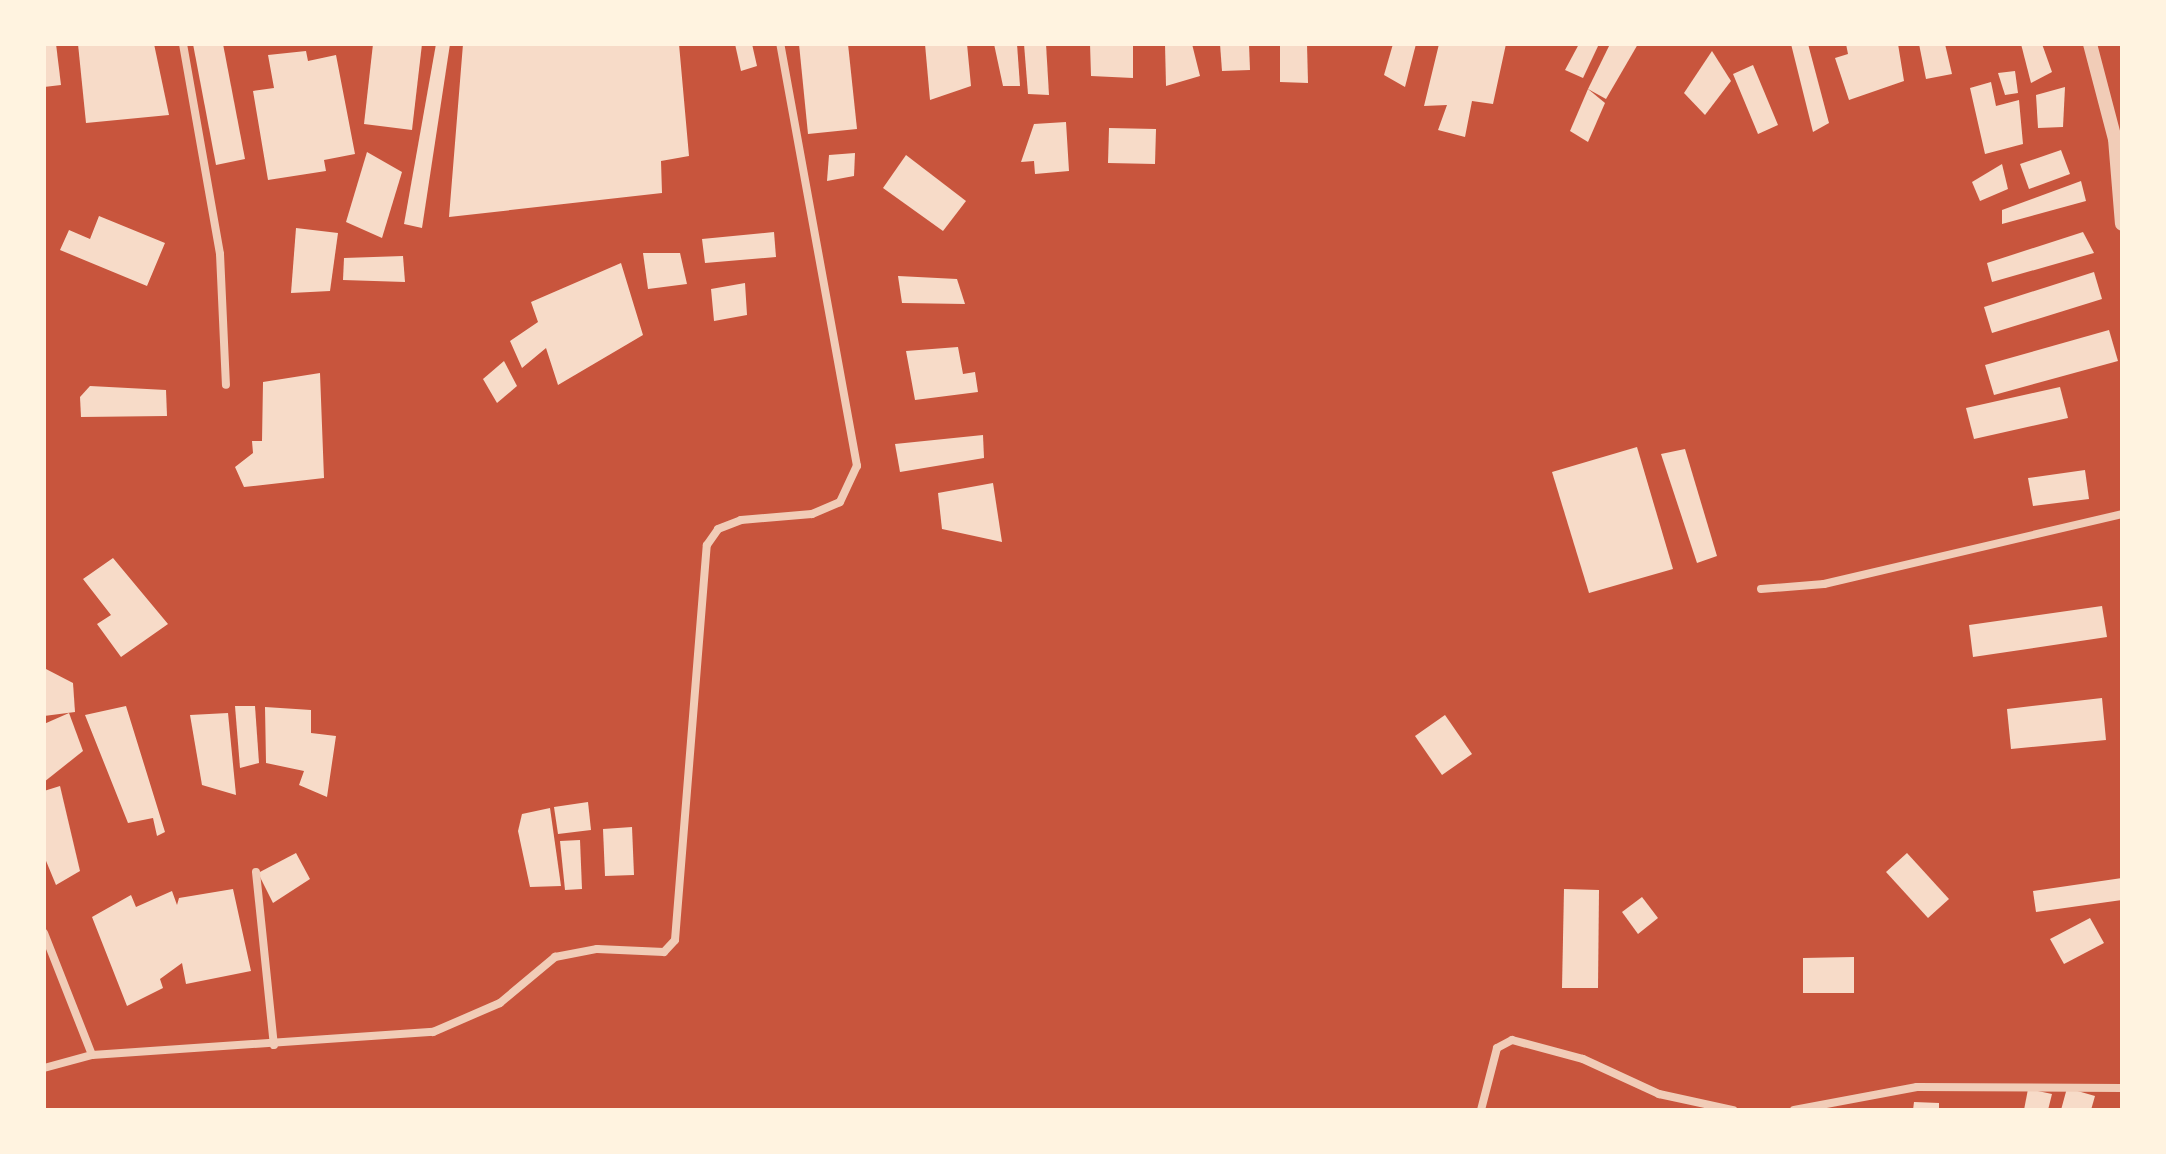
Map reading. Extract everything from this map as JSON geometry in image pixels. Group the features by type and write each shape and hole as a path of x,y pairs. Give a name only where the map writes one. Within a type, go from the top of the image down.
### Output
{"street":[{"path":"183,44 220,254 226,385"},
{"path":"44,1068 92,1055 433,1032 500,1003 555,957 597,949 664,952 675,940 707,545 718,529 741,520 812,514 840,502 857,466 780,44"},
{"path":"2090,44 2115,139 2122,224"},
{"path":"1761,589 1824,584 2122,514"},
{"path":"256,872 274,1045"},
{"path":"44,933 92,1055"},
{"path":"1481,1110 1497,1048 1512,1040 1583,1059 1659,1094 1733,1110"},
{"path":"1794,1110 1917,1087 2122,1088"}],"building":[{"path":"44,44 56,44 61,85 44,87"},
{"path":"78,44 154,44 169,115 86,123"},
{"path":"193,44 223,44 245,159 216,165"},
{"path":"373,44 422,44 412,130 364,124"},
{"path":"436,44 450,44 422,228 404,224"},
{"path":"463,44 679,44 689,156 661,161 662,193 449,217"},
{"path":"735,44 752,44 757,66 741,71"},
{"path":"799,44 848,44 857,129 808,134"},
{"path":"925,44 967,44 971,86 930,100"},
{"path":"994,44 1017,44 1020,86 1003,86"},
{"path":"1024,44 1046,44 1049,95 1028,94"},
{"path":"1090,44 1133,44 1133,78 1091,76"},
{"path":"1165,44 1192,44 1200,76 1166,86"},
{"path":"1220,44 1249,44 1250,70 1222,71"},
{"path":"1280,44 1307,44 1308,83 1280,82"},
{"path":"1393,44 1416,44 1405,87 1384,75"},
{"path":"1439,44 1506,44 1493,104 1472,101 1465,137 1438,130 1447,105 1424,106"},
{"path":"1579,44 1599,44 1583,78 1565,70"},
{"path":"1610,44 1638,44 1606,99 1588,89"},
{"path":"1791,44 1808,44 1829,123 1813,132"},
{"path":"1846,44 1898,44 1904,81 1849,100 1835,58 1848,54"},
{"path":"1919,44 1945,44 1952,74 1926,79"},
{"path":"2021,44 2042,44 2052,72 2031,83"},
{"path":"306,51 308,61 336,55 355,154 324,160 326,171 268,180 253,91 274,88 268,55"},
{"path":"1712,51 1731,81 1705,115 1684,93"},
{"path":"1753,65 1778,125 1758,134 1733,74"},
{"path":"2015,71 2018,93 2005,95 1998,73"},
{"path":"1991,82 1996,106 2019,100 2023,144 1985,154 1970,88"},
{"path":"2065,87 2063,127 2038,128 2036,95"},
{"path":"1588,89 1605,103 1588,142 1570,131"},
{"path":"1066,122 1069,171 1035,174 1034,161 1021,162 1034,124"},
{"path":"1109,128 1156,129 1155,164 1108,163"},
{"path":"2061,150 2070,174 2029,189 2020,164"},
{"path":"367,152 402,172 382,238 346,222"},
{"path":"855,153 854,176 827,181 829,155"},
{"path":"906,155 966,201 943,231 883,188"},
{"path":"2002,164 2008,189 1980,201 1972,182"},
{"path":"2081,181 2086,201 2002,224 2002,210"},
{"path":"99,216 165,243 147,286 60,250 69,230 90,239"},
{"path":"296,228 338,233 330,291 291,293"},
{"path":"774,232 776,257 705,263 702,239"},
{"path":"2083,232 2094,253 1992,282 1987,263"},
{"path":"643,253 680,253 687,284 648,289"},
{"path":"403,256 405,282 343,280 344,258"},
{"path":"621,263 643,335 558,385 546,348 522,368 510,341 538,322 531,302"},
{"path":"2094,272 2102,299 1992,333 1984,307"},
{"path":"898,276 957,279 965,304 902,303"},
{"path":"745,283 747,315 714,321 711,289"},
{"path":"2109,330 2118,361 1994,395 1985,365"},
{"path":"958,347 963,374 975,372 978,392 915,400 906,351"},
{"path":"504,361 517,386 497,403 483,379"},
{"path":"320,373 324,478 244,487 235,467 253,453 252,441 262,441 263,382"},
{"path":"90,386 166,390 167,416 81,417 80,397"},
{"path":"2060,387 2068,418 1974,439 1966,408"},
{"path":"983,435 984,458 900,472 895,444"},
{"path":"1637,447 1673,569 1589,593 1552,472"},
{"path":"1685,449 1717,556 1697,563 1661,454"},
{"path":"2085,470 2089,499 2033,506 2028,478"},
{"path":"993,483 1002,542 942,529 938,493"},
{"path":"113,558 168,624 121,657 97,624 111,615 83,579"},
{"path":"2102,606 2107,637 1973,657 1969,625"},
{"path":"44,668 73,683 75,712 44,716"},
{"path":"2102,698 2106,740 2011,749 2007,709"},
{"path":"126,706 165,832 157,836 153,818 128,823 85,715"},
{"path":"235,706 255,706 259,763 240,768"},
{"path":"265,707 311,710 311,733 336,736 327,797 299,785 304,771 266,763"},
{"path":"69,713 83,751 44,782 44,724"},
{"path":"228,713 236,795 202,785 190,715"},
{"path":"1445,715 1472,754 1442,775 1415,736"},
{"path":"60,786 80,871 56,885 44,856 44,791"},
{"path":"588,802 591,830 558,834 554,807"},
{"path":"550,808 561,886 530,887 518,831 522,814"},
{"path":"632,827 634,875 605,876 603,829"},
{"path":"580,840 582,889 565,890 560,841"},
{"path":"296,853 310,879 273,903 258,873"},
{"path":"1907,853 1949,899 1928,918 1886,872"},
{"path":"2122,878 2122,900 2036,912 2033,891"},
{"path":"233,889 251,971 186,984 182,963 160,979 163,988 127,1006 92,917 131,895 136,907 172,891 177,905 179,898"},
{"path":"1564,889 1599,890 1598,988 1562,988"},
{"path":"1642,897 1658,918 1638,934 1622,912"},
{"path":"2090,918 2104,943 2064,964 2050,939"},
{"path":"1854,957 1854,993 1803,993 1803,958"},
{"path":"2067,1088 2095,1096 2091,1110 2061,1110"},
{"path":"2028,1089 2052,1094 2048,1110 2024,1110"},
{"path":"1914,1102 1939,1103 1939,1110 1913,1110"}]}
